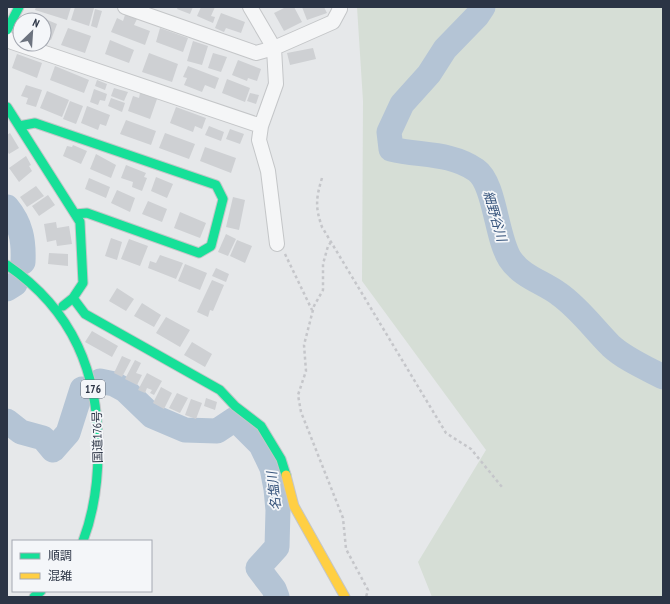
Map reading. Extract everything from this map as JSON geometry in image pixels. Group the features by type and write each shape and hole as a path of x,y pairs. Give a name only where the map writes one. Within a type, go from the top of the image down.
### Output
{"main road":[{"path":"7,30 19,7"},
{"path":"7,107 80,222 83,283 73,298 56,311"},
{"path":"19,126 35,124 216,185 223,199 211,246 199,252 87,213 75,214"},
{"name":"国道176号","path":"7,265 23,275 37,287 56,311 71,334 88,373 98,414 98,484 93,514 83,540"},
{"path":"73,298 85,314 220,390 235,406 261,426 281,458 294,506 345,597"}],"street":[{"path":"125,7 256,53 274,48 333,22 340,10 339,7"},
{"path":"250,7 274,48 276,84 261,126 259,140 268,172 277,244"},
{"path":"7,38 12,42 261,126"}],"path":[{"path":"322,178 317,195 316,210 322,227 446,433 471,449 502,487"},
{"path":"331,242 328,246 323,264 323,290 313,310 304,345 306,371 298,395 301,412 343,518 346,549 368,590 366,597"},
{"path":"277,244 281,246 313,310"}],"shaded area":[{"path":"357,7 663,7 663,597 432,597 418,562 486,450 362,281 363,101"}],"building":[{"path":"36,7 71,7 67,20 52,15 52,12 41,12 35,10"},
{"path":"75,7 94,8 89,26 71,20"},
{"path":"178,7 193,7 190,14 177,9"},
{"path":"201,7 215,7 211,16 215,17 213,23 197,16"},
{"path":"286,7 294,7 302,22 284,31 274,13"},
{"path":"302,7 324,7 327,13 307,20"},
{"path":"95,9 102,11 97,28 91,26"},
{"path":"221,13 245,22 241,33 226,28 224,32 215,28"},
{"path":"125,15 137,19 134,25 150,31 145,45 111,32 117,18 123,21"},
{"path":"52,22 57,24 52,37"},
{"path":"68,28 91,36 85,53 61,45"},
{"path":"160,28 188,38 183,52 156,42"},
{"path":"110,40 134,50 129,63 105,54"},
{"path":"193,41 208,46 202,65 187,61"},
{"path":"313,48 316,59 290,65 287,53"},
{"path":"149,53 178,64 172,82 142,72"},
{"path":"213,53 227,57 221,72 208,68"},
{"path":"17,54 42,63 37,78 12,68"},
{"path":"238,60 261,69 257,81 248,78 247,81 232,75"},
{"path":"55,66 89,80 84,93 50,80"},
{"path":"188,66 219,78 215,89 205,85 202,92 184,85 187,78 183,77"},
{"path":"227,79 250,88 245,102 222,93"},
{"path":"97,80 107,84 105,90 95,86"},
{"path":"26,85 42,90 36,107 26,104 28,98 21,96"},
{"path":"114,88 128,92 124,101 111,96"},
{"path":"94,89 107,94 105,101 100,100 98,105 90,102"},
{"path":"47,91 69,100 62,117 40,108"},
{"path":"140,93 157,99 150,119 128,111 133,96 139,98"},
{"path":"250,93 259,95 256,104 247,101"},
{"path":"111,98 125,103 122,112 108,106"},
{"path":"70,101 83,106 76,124 63,119"},
{"path":"87,106 110,115 106,126 100,124 98,130 81,123"},
{"path":"176,107 206,118 202,129 195,126 193,132 170,123"},
{"path":"126,120 156,131 151,145 120,134"},
{"path":"209,126 224,132 221,141 205,135"},
{"path":"230,129 244,134 240,144 226,139"},
{"path":"10,133 19,148 9,154 7,151 7,135"},
{"path":"165,133 195,144 189,159 159,148"},
{"path":"73,145 87,151 81,164 63,156 67,146 72,147"},
{"path":"205,147 236,158 231,173 200,161"},
{"path":"96,154 116,165 111,178 90,169"},
{"path":"26,156 31,165 29,166 32,171 19,182 9,168"},
{"path":"126,165 146,173 144,177 147,178 142,191 132,187 133,182 121,178"},
{"path":"156,177 173,184 167,198 151,191"},
{"path":"89,178 110,187 106,198 85,189"},
{"path":"36,186 44,196 27,207 20,197"},
{"path":"117,190 135,198 130,212 111,203"},
{"path":"48,195 55,205 39,216 32,206"},
{"path":"233,197 245,200 239,230 226,227"},
{"path":"148,201 167,209 162,222 142,214"},
{"path":"180,212 206,223 200,238 174,228"},
{"path":"56,222 57,228 69,226 72,244 57,246 56,240 47,242 44,224"},
{"path":"226,234 236,239 228,256 218,252"},
{"path":"111,238 122,242 117,260 105,256"},
{"path":"129,239 148,246 140,266 121,259"},
{"path":"237,240 252,246 245,263 230,256"},
{"path":"49,253 68,254 68,266 48,264"},
{"path":"160,255 183,263 176,279 148,268 150,261 156,263"},
{"path":"185,264 207,273 200,290 178,281"},
{"path":"216,268 229,274 226,282 212,276"},
{"path":"212,280 224,285 213,311 210,310 208,317 197,312"},
{"path":"117,288 134,299 126,311 109,301"},
{"path":"142,303 161,315 154,327 134,316"},
{"path":"166,317 190,330 180,347 156,333"},
{"path":"92,331 118,346 112,357 85,342"},
{"path":"192,342 212,354 205,367 184,355"},
{"path":"122,356 131,360 122,377 114,373"},
{"path":"135,360 141,363 136,373 142,375 137,385 125,379"},
{"path":"147,373 162,381 154,395 150,393 152,390 147,388 145,393 138,390"},
{"path":"161,387 172,393 164,409 153,403"},
{"path":"177,393 188,398 180,413 169,408"},
{"path":"206,398 217,402 215,410 204,406"},
{"path":"191,399 202,403 196,419 185,415"}],"waterway":[{"name":"細野谷川","path":"483,7 477,16 445,49 429,74 402,104 389,132 391,149 445,157 466,164 476,170 487,186 501,238 510,259 515,265 527,275 567,300 617,351 663,377"},
{"name":"名塩川","path":"7,207 16,220 21,233 23,262"},
{"name":"名塩川","path":"7,289 15,284"},
{"name":"名塩川","path":"100,381 114,384 125,390 152,416 185,430 217,431 235,419 261,445 272,468 278,510 277,547 258,568 274,589 277,597"},
{"name":"名塩川","path":"7,421 21,432 43,438 53,450 68,433 82,389"}],"traffic: fast":[{"path":"7,30 19,7"},
{"path":"7,107 80,222 83,283 73,298 63,306"},
{"path":"19,126 35,123 216,185 223,199 211,246 199,253 87,213 75,214"},
{"path":"7,265 30,283 49,302 65,323 78,346 87,370 97,422 98,463 93,508 83,540"},
{"path":"73,298 85,314 220,390 235,406 261,426 281,459 286,475"},
{"path":"34,597 40,592"}],"traffic: slow":[{"path":"286,475 294,506 345,597"}]}
